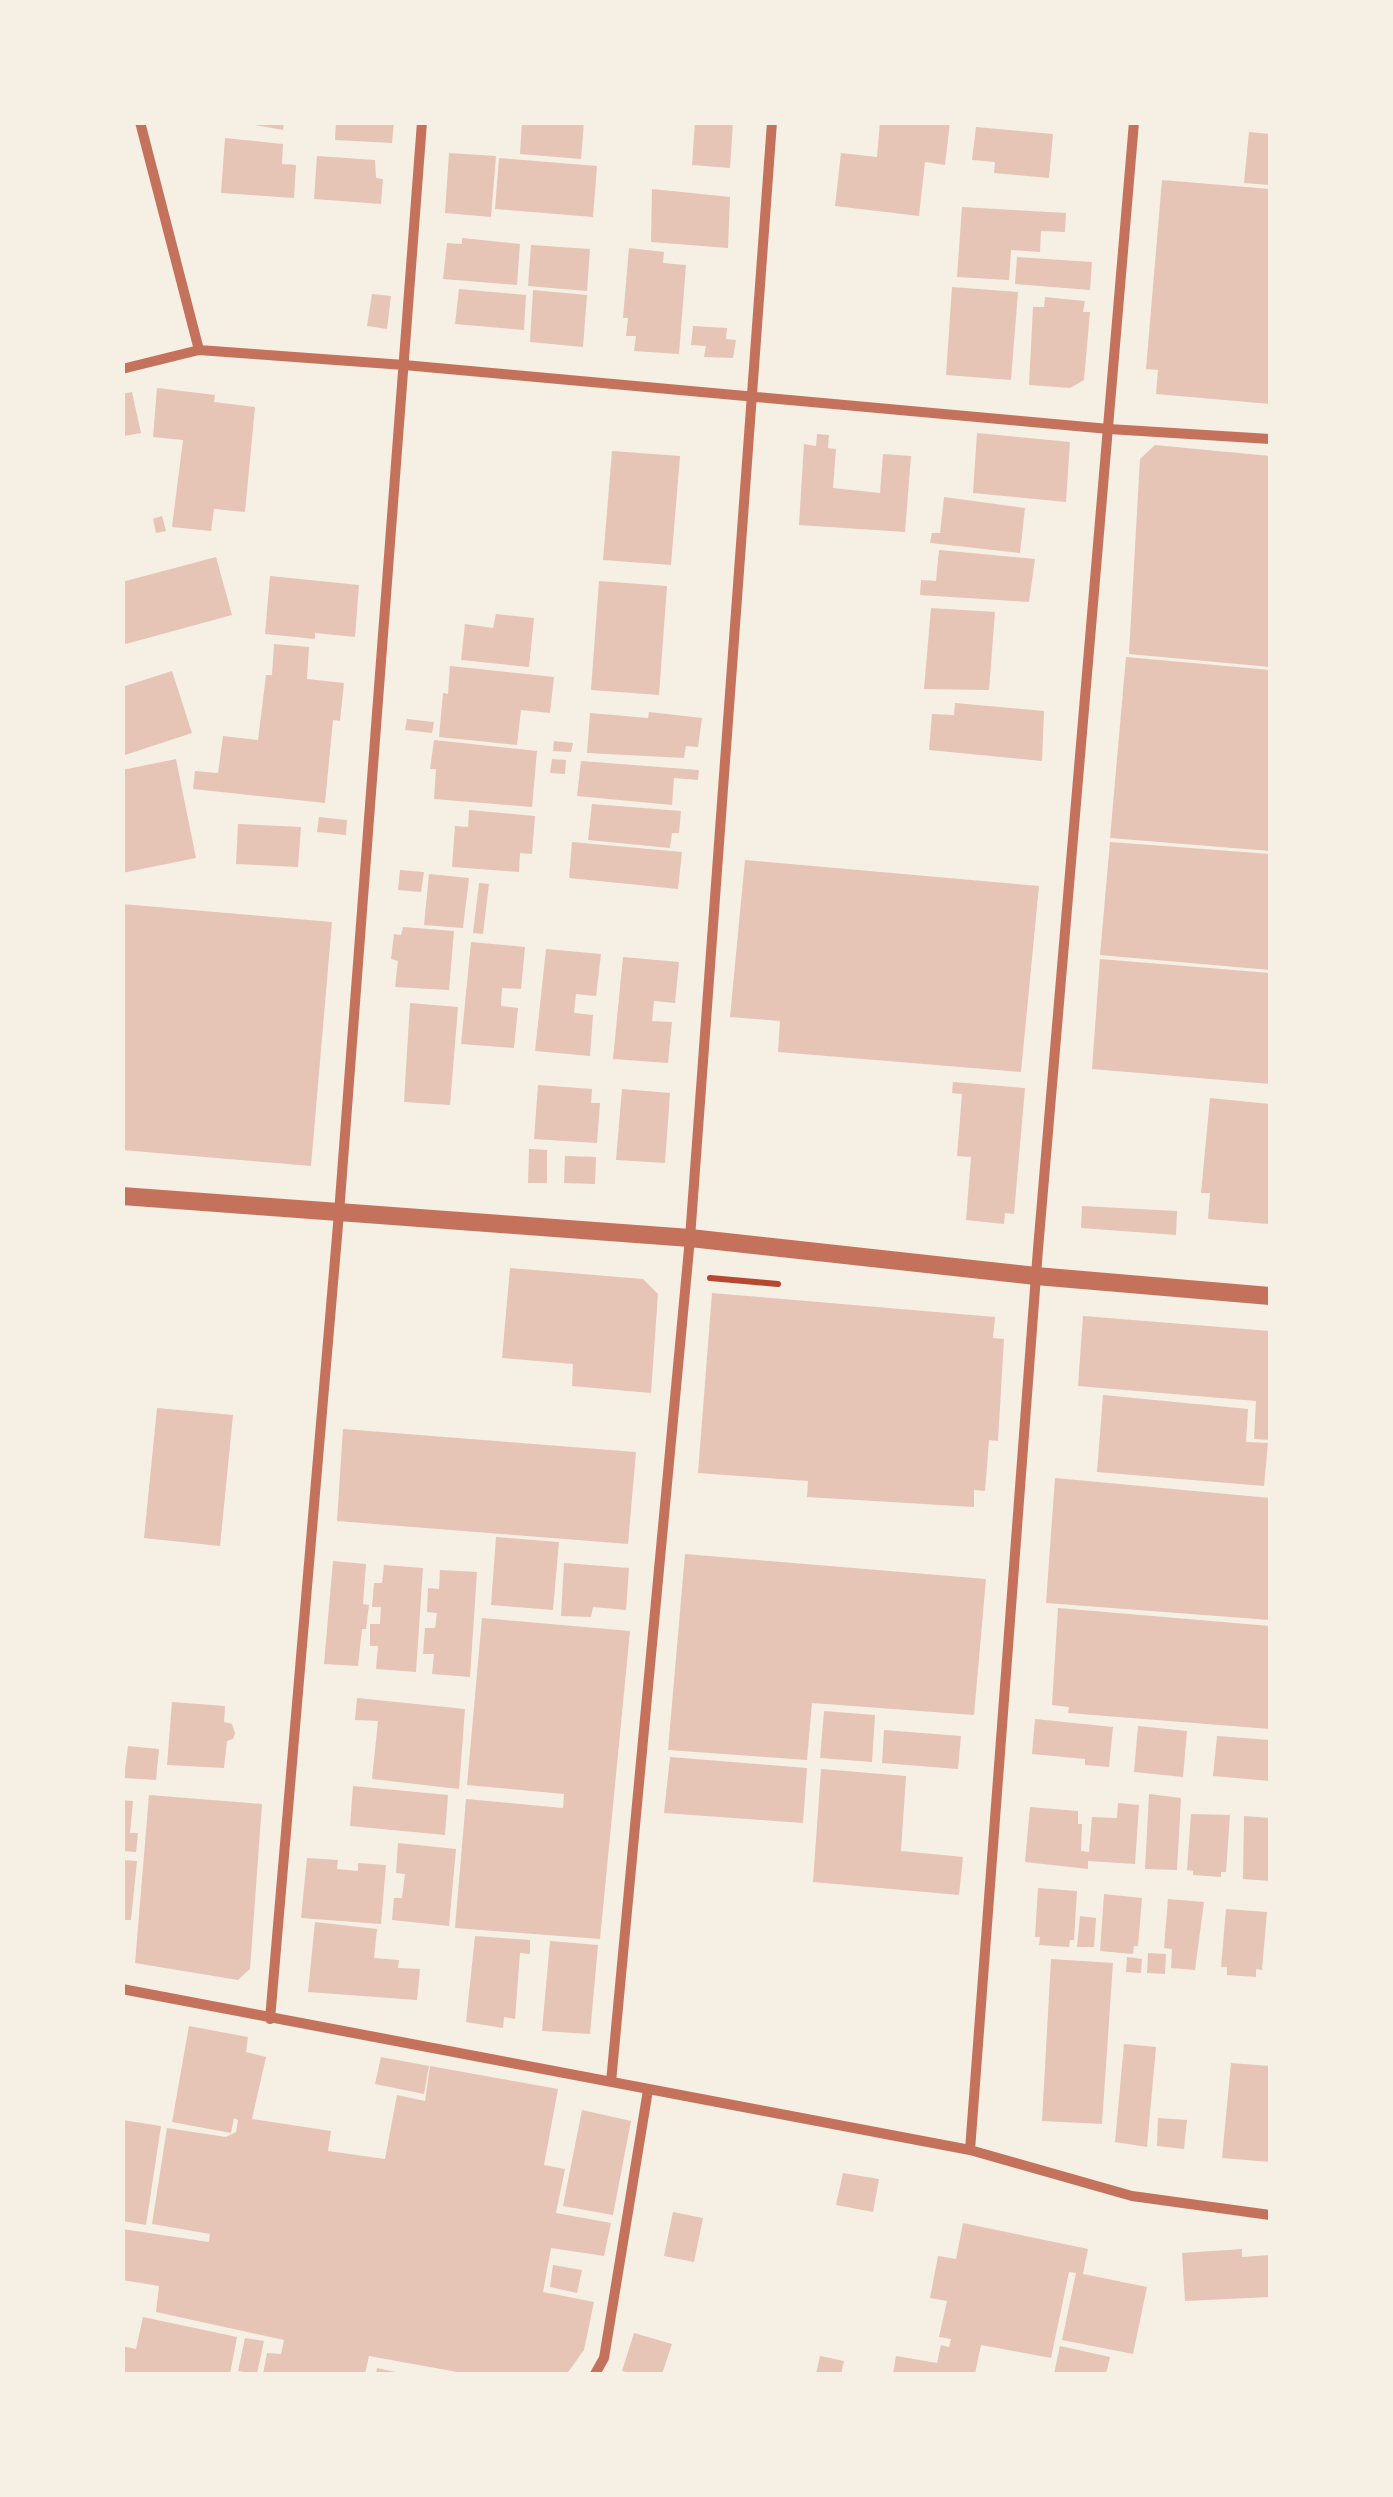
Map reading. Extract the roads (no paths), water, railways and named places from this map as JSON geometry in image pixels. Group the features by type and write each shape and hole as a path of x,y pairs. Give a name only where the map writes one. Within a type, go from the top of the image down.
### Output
{"street":[{"path":"140,122 198,350"},
{"path":"270,2019 339,1214 422,122"},
{"path":"610,2082 690,1238 772,122"},
{"path":"970,2150 1036,1276 1134,122"},
{"path":"122,369 198,350 1109,429 1270,439"},
{"path":"122,1196 690,1238 1036,1276 1270,1296"},
{"path":"122,1988 970,2150 1132,2196 1270,2215"},
{"path":"595,2374 604,2358 648,2090"}]}
